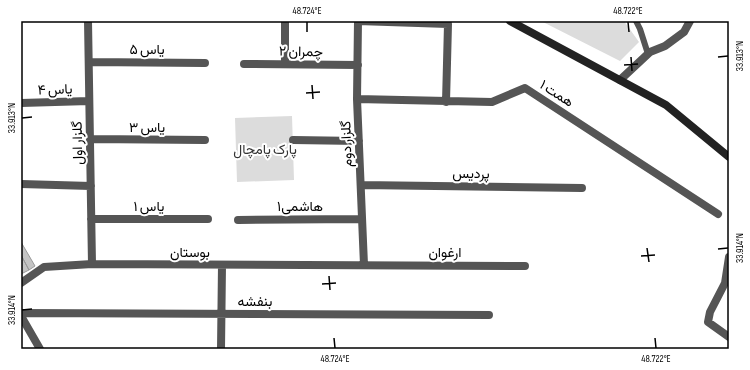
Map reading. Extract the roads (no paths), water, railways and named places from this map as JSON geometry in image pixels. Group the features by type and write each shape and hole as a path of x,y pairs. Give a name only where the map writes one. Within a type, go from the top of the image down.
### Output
{"street":[{"name":"گلزار اول","path":"88,21 92,264"},
{"path":"285,21 285,64"},
{"path":"358,21 448,24 446,102"},
{"name":"گلزار دوم","path":"358,21 357,99 364,265"},
{"path":"510,21 666,105 729,157"},
{"path":"620,80 648,54 665,46 684,32 690,21"},
{"name":"یاس ۵","path":"89,62 205,63"},
{"name":"چمران ۲","path":"244,64 358,65"},
{"name":"همت ۱","path":"357,99 492,102 525,88 718,214"},
{"name":"یاس ۴","path":"21,104 89,101"},
{"name":"یاس ۳","path":"90,139 205,140"},
{"path":"293,140 359,141"},
{"path":"21,184 91,186"},
{"name":"پردیس","path":"361,185 582,188"},
{"name":"یاس ۱","path":"91,219 208,219"},
{"name":"هاشمی۱","path":"238,220 362,219"},
{"path":"729,257 725,283 710,312 708,322 729,337"},
{"name":"بوستان","path":"21,283 44,267 92,264 364,265"},
{"path":"221,349 222,265"},
{"name":"ارغوان","path":"364,265 525,266"},
{"name":"بنفشه","path":"21,313 489,315"},
{"path":"21,316 40,349"}],"lane":[{"path":"636,21 648,54"}],"park label":[{"name":"پارک پامچال","path":"265,149"}]}
